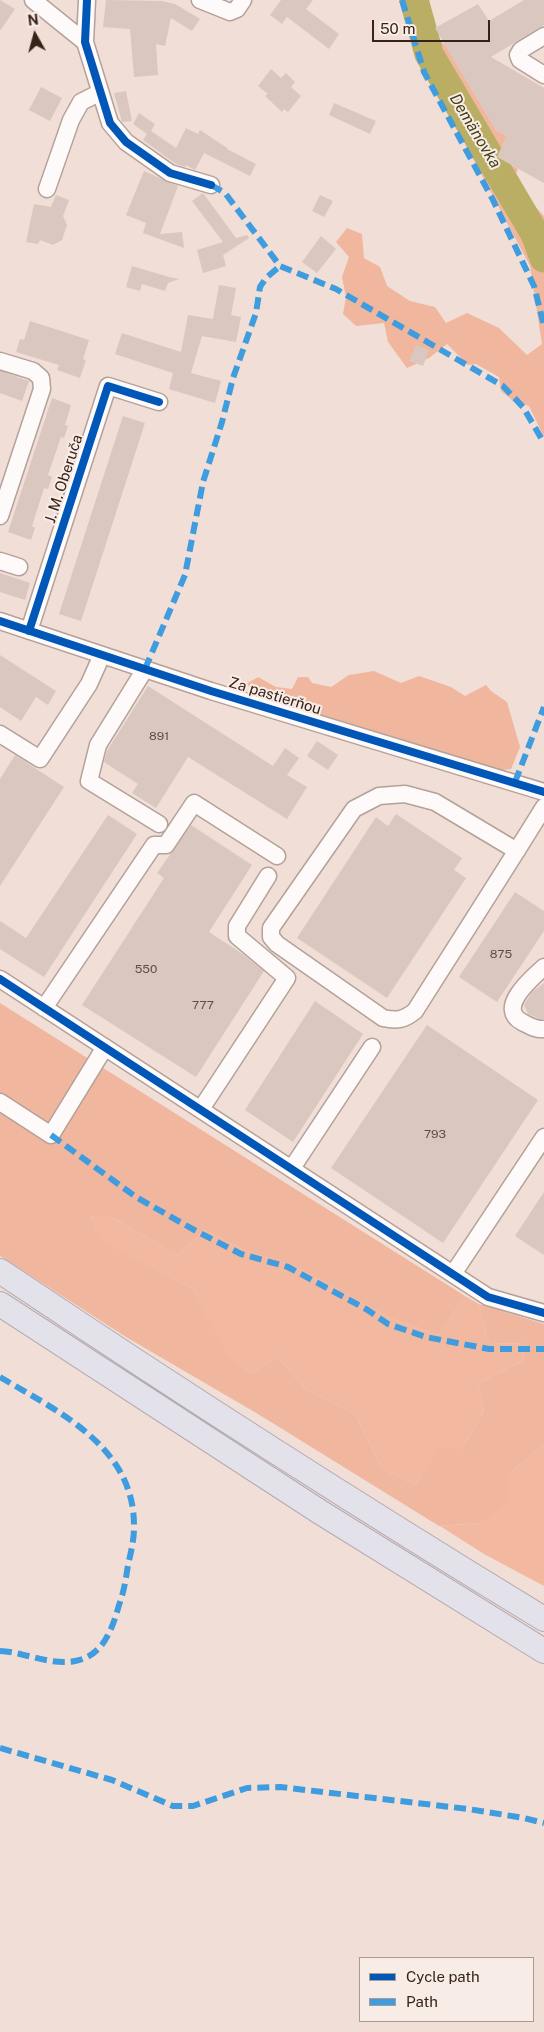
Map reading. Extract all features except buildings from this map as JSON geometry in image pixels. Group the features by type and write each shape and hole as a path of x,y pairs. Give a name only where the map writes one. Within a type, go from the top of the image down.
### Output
{"highway":[{"path":"0,1271 193,1399 382,1520 544,1619"},
{"path":"0,1304 320,1512 544,1651"},
{"path":"382,1520 544,1601"},
{"path":"517,1635 544,1661"}],"street":[{"path":"33,0 85,42"},
{"path":"87,0 85,42 110,123 126,142 170,173 212,185"},
{"path":"200,0 230,12 237,9 243,0"},
{"path":"544,36 521,50 518,55 520,60 544,75"},
{"path":"47,189 64,140 81,102 99,92"},
{"path":"0,361 33,371 41,378 42,389 0,516"},
{"name":"J. M. Oberuča","path":"29,631 108,386 159,402"},
{"path":"0,561 18,567"},
{"name":"Za pastierňou","path":"0,621 145,669 544,792"},
{"path":"0,734 40,758 89,684 102,655"},
{"path":"145,669 98,745 89,781 159,824"},
{"path":"517,851 435,802 405,794 379,796 354,809 271,928 271,937 276,944 383,1018 395,1020 406,1018 415,1010 517,851 544,807"},
{"path":"44,1008 154,844 166,845 194,803 277,856"},
{"path":"201,1109 286,978 237,936 237,926 268,876"},
{"path":"544,967 519,992 514,1001 513,1012 518,1019 538,1030 544,1029"},
{"path":"0,979 488,1296 544,1313"},
{"path":"0,1102 51,1135 105,1047"},
{"path":"292,1168 372,1047"},
{"path":"453,1274 544,1137"}],"shaded area":[{"path":"405,0 424,0 430,31 414,32"},
{"path":"430,31 446,46 496,130 507,136 497,157 518,169 513,183 544,216 544,437 529,406 512,400 501,391 499,377 476,364 468,365 447,344 429,358 407,368 388,342 384,323 356,326 343,314 346,297 342,277 349,257 336,242 347,228 362,234 364,258 380,267 387,286 410,301 435,307 446,323 467,313 499,328 527,355 542,344 530,266 426,70 414,32"},
{"path":"374,671 401,683 419,676 451,687 465,696 486,685 491,691 507,702 520,747 511,769 502,770 272,702 246,684 258,677 276,687 292,689 298,677 308,677 312,683 331,687 349,675"},
{"path":"0,1003 465,1296 439,1335 392,1319 300,1269 242,1249 205,1230 177,1255 110,1216 91,1216 100,1240 193,1289 228,1357 251,1373 278,1357 305,1389 355,1414 382,1469 416,1485 440,1448 462,1449 484,1411 478,1384 523,1361 524,1343 489,1344 479,1304 544,1324 544,1444 508,1475 507,1503 480,1523 439,1526 258,1414 126,1337 0,1256"},
{"path":"91,1215 110,1216 177,1255 205,1230 242,1249 300,1269 392,1319 439,1335 465,1296 479,1304 489,1344 524,1343 523,1361 478,1384 484,1411 462,1449 440,1449 416,1485 382,1469 355,1414 305,1389 278,1357 251,1373 227,1357 193,1289 99,1240"},
{"path":"544,1444 544,1586 484,1554 440,1526 480,1523 508,1475"}],"waterway":[{"name":"Demänovka","path":"414,0 429,54 535,234 544,258"}],"marked path":[{"path":"402,0 424,72 493,200 534,286 544,326"},
{"path":"211,185 225,193 280,266 336,289 503,386 523,407 544,443"},
{"path":"145,669 185,575 203,482 222,422 233,378 256,313 260,287 266,278 280,266"},
{"path":"515,782 544,707"},
{"path":"51,1135 136,1197 196,1231 241,1254 288,1267 366,1309 388,1324 426,1337 489,1349 544,1349"},
{"path":"0,1377 69,1419 90,1435 108,1454 122,1475 131,1499 134,1527 122,1595 113,1624 105,1640 93,1654 75,1661 56,1662 0,1651"},
{"path":"0,1748 112,1780 173,1806 193,1806 247,1788 280,1787 468,1809 544,1823"}],"cycle path":[{"path":"87,0 85,42 110,123 126,142 170,173 211,185"},
{"path":"29,631 108,386 159,402"},
{"path":"0,621 211,691 544,792"},
{"path":"0,979 488,1297 544,1313"}]}
